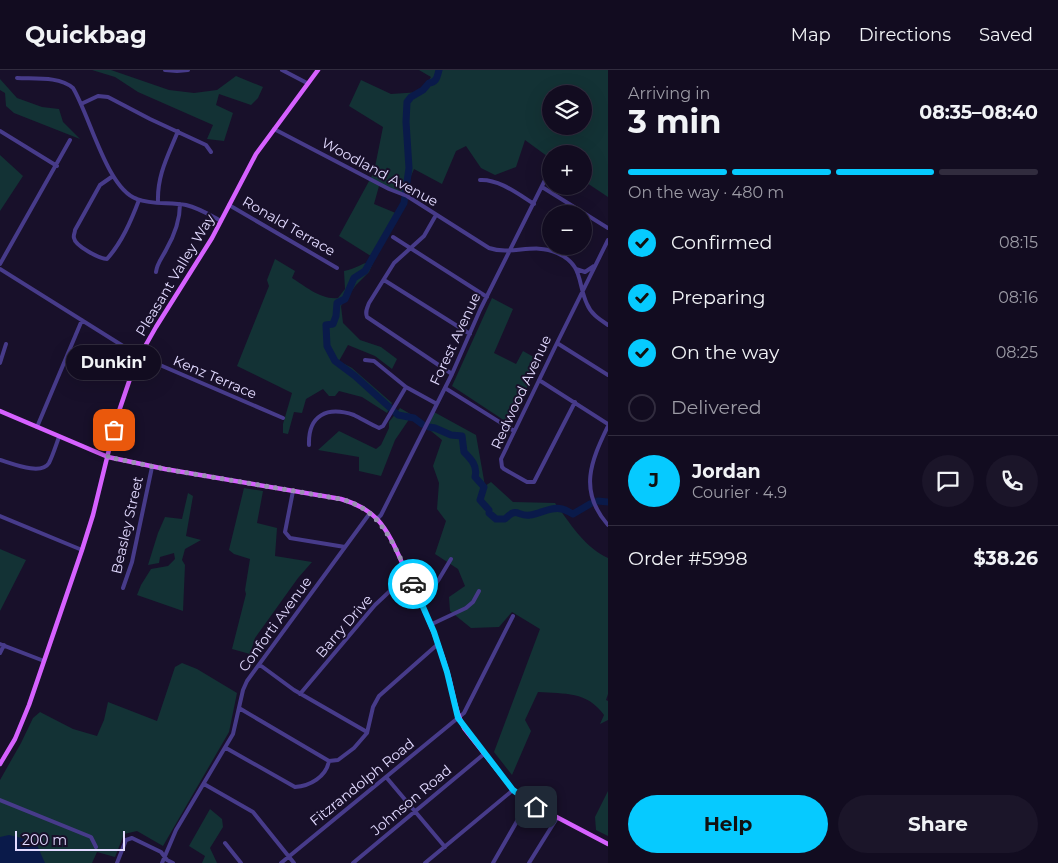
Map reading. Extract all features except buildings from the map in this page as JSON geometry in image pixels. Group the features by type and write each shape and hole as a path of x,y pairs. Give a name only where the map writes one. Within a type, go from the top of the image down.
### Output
{"main road":[{"name":"Pleasant Valley Way","path":"0,764 15,739 24,717 82,550 93,516 125,391 139,356 221,221 254,159 318,70"},
{"path":"0,411 108,457 152,467 347,501 358,505 370,513 377,519 390,538 432,624 447,672 458,718 513,790 528,802 608,844"}],"street":[{"path":"165,70 188,70"},
{"path":"282,70 308,83"},
{"path":"17,78 54,80 68,84 77,95 113,176 124,193 139,200 194,207 221,221"},
{"path":"81,104 98,96 103,96 206,145 211,152"},
{"name":"Woodland Avenue","path":"274,129 406,196 489,248 499,251 540,248 551,250 565,257 581,279 583,291 590,309 594,315 608,325"},
{"path":"0,131 57,166"},
{"path":"158,202 157,187 160,175 178,131"},
{"path":"0,264 70,140"},
{"path":"113,176 100,185 75,230 74,238 77,244 102,259 107,259 130,223 139,200"},
{"path":"480,180 488,180 500,184 534,204"},
{"name":"Forest Avenue","path":"377,519 381,515 452,374 487,297 542,187"},
{"path":"555,195 608,228"},
{"path":"156,272 157,264 166,250 180,218 180,204"},
{"name":"Ronald Terrace","path":"229,205 337,268"},
{"path":"436,214 424,236 394,263 366,309 367,317 452,374"},
{"path":"393,237 487,297"},
{"path":"516,239 520,246 527,249"},
{"name":"Redwood Avenue","path":"575,402 534,482 527,482 502,467 501,459 514,431 608,240"},
{"path":"575,269 585,272 596,265"},
{"name":"Kenz Terrace","path":"0,269 139,356 283,418"},
{"path":"384,280 470,334"},
{"path":"37,427 82,320"},
{"path":"557,343 608,375"},
{"path":"0,363 6,344"},
{"path":"365,360 374,361 406,387 437,404"},
{"path":"539,380 608,425 595,454 590,478 593,499 599,513 608,525"},
{"path":"309,444 311,427 315,420 324,413 331,411 346,413 379,428 384,425 406,387"},
{"path":"445,388 514,431"},
{"path":"0,460 38,470 48,464 59,437"},
{"name":"Beasley Street","path":"123,588 132,562 152,467"},
{"path":"294,491 285,532 287,536 345,547"},
{"name":"Conforti Avenue","path":"162,863 176,830 226,748 232,734 243,690 370,513"},
{"path":"0,516 82,550"},
{"path":"422,603 439,580 451,559"},
{"name":"Barry Drive","path":"300,694 374,605 390,591 411,580"},
{"path":"432,624 466,608 473,602 479,591"},
{"name":"Fitzrandolph Road","path":"281,863 467,709 513,616"},
{"path":"0,653 2,644 44,661"},
{"path":"239,708 329,761 338,760 354,748 368,732 376,700 438,644"},
{"path":"260,665 300,694 368,732"},
{"path":"226,748 295,788 314,782 322,776 329,761"},
{"name":"Johnson Road","path":"353,863 484,754"},
{"path":"386,777 445,847"},
{"path":"204,784 252,812 294,863"},
{"path":"425,863 513,790"},
{"path":"0,800 91,838 96,847"},
{"path":"493,863 528,802"},
{"path":"529,863 557,818"},
{"path":"117,863 126,840 132,838 161,852 164,857 173,863"},
{"path":"225,843 242,863"}],"green space":[{"path":"92,70 111,70 169,90 194,93 217,90 236,76 263,87 258,98 251,105 219,94 216,105 233,113 224,141 207,139 213,125 138,92 115,77"},
{"path":"419,70 608,70 608,197 592,186 592,145 542,145 542,152 525,140 516,167 495,175 481,168 466,146 456,151 442,184 414,169 403,195 379,186 374,204 398,214 374,258 339,236 374,172 383,127 349,106 361,80 391,94 421,92 431,77"},
{"path":"0,79 17,98 42,107 59,109 63,122 80,139 14,113 6,106 5,93 0,90"},
{"path":"0,155 23,176 0,211"},
{"path":"275,259 295,271 292,278 314,292 332,298 338,298 345,289 344,271 374,261 369,272 356,285 341,306 343,323 360,340 381,347 397,359 392,369 375,356 348,345 339,361 352,368 392,403 387,413 362,397 339,391 335,396 329,396 323,389 306,399 302,413 294,412 288,434 283,433 283,424 292,393 237,366 269,286 267,280"},
{"path":"492,298 513,309 494,353 516,364 523,351 539,360 511,425 452,386"},
{"path":"400,408 412,415 395,440 381,476 359,471 359,457 318,450 339,431 376,449 381,445 389,428 389,422"},
{"path":"434,412 476,435 485,486 491,482 513,502 555,503 585,541 608,558 608,694 606,700 608,701 608,720 600,724 604,715 597,707 583,698 575,695 538,692 525,720 531,731 512,775 494,752 540,629 512,612 499,627 471,628 450,611 449,597 465,586 458,569 435,554 446,521 437,509 439,483 433,466 442,440 426,427"},
{"path":"244,488 263,491 257,523 277,528 275,556 312,562 298,578 255,638 250,654 232,649 246,594 250,559 234,554 229,550"},
{"path":"188,493 193,496 186,536 201,540 185,549 182,560 185,565 183,611 137,595 151,569 168,566 175,559 174,553 160,557 159,563 148,565 165,517 182,519"},
{"path":"0,549 26,560 0,611"},
{"path":"182,663 197,669 237,693 229,732 163,846 137,831 124,834 115,857 97,852 92,863 0,863 0,780 33,718 40,712 73,729 97,736 104,720 108,702 157,721 175,667"},
{"path":"608,791 608,836 596,830 595,817"},
{"path":"210,809 222,819 223,827 210,848 217,863 202,863 205,856 189,846"}],"water":[{"path":"9,835 36,843 45,863 0,863 0,837"}],"waterway":[{"path":"422,424 414,418 398,415 355,376 335,361 327,346 326,325 333,324 337,303 345,299 354,278 365,271 404,203 409,168 406,122 407,102 435,80 439,70"},
{"path":"429,427 451,435 462,436 464,452 475,466 475,477 484,487 480,500 496,519 505,519 512,513 530,515 558,508 573,514 590,504"},
{"path":"598,501 608,502"}],"way so far":[{"path":"114,430 108,457 165,469 341,499 358,505 377,519 384,528 413,584"}],"place":[{"name":"Dunkin'","path":"114,430"}],"route":[{"path":"413,584 430,619 447,672 458,718 513,790 536,807"}]}
